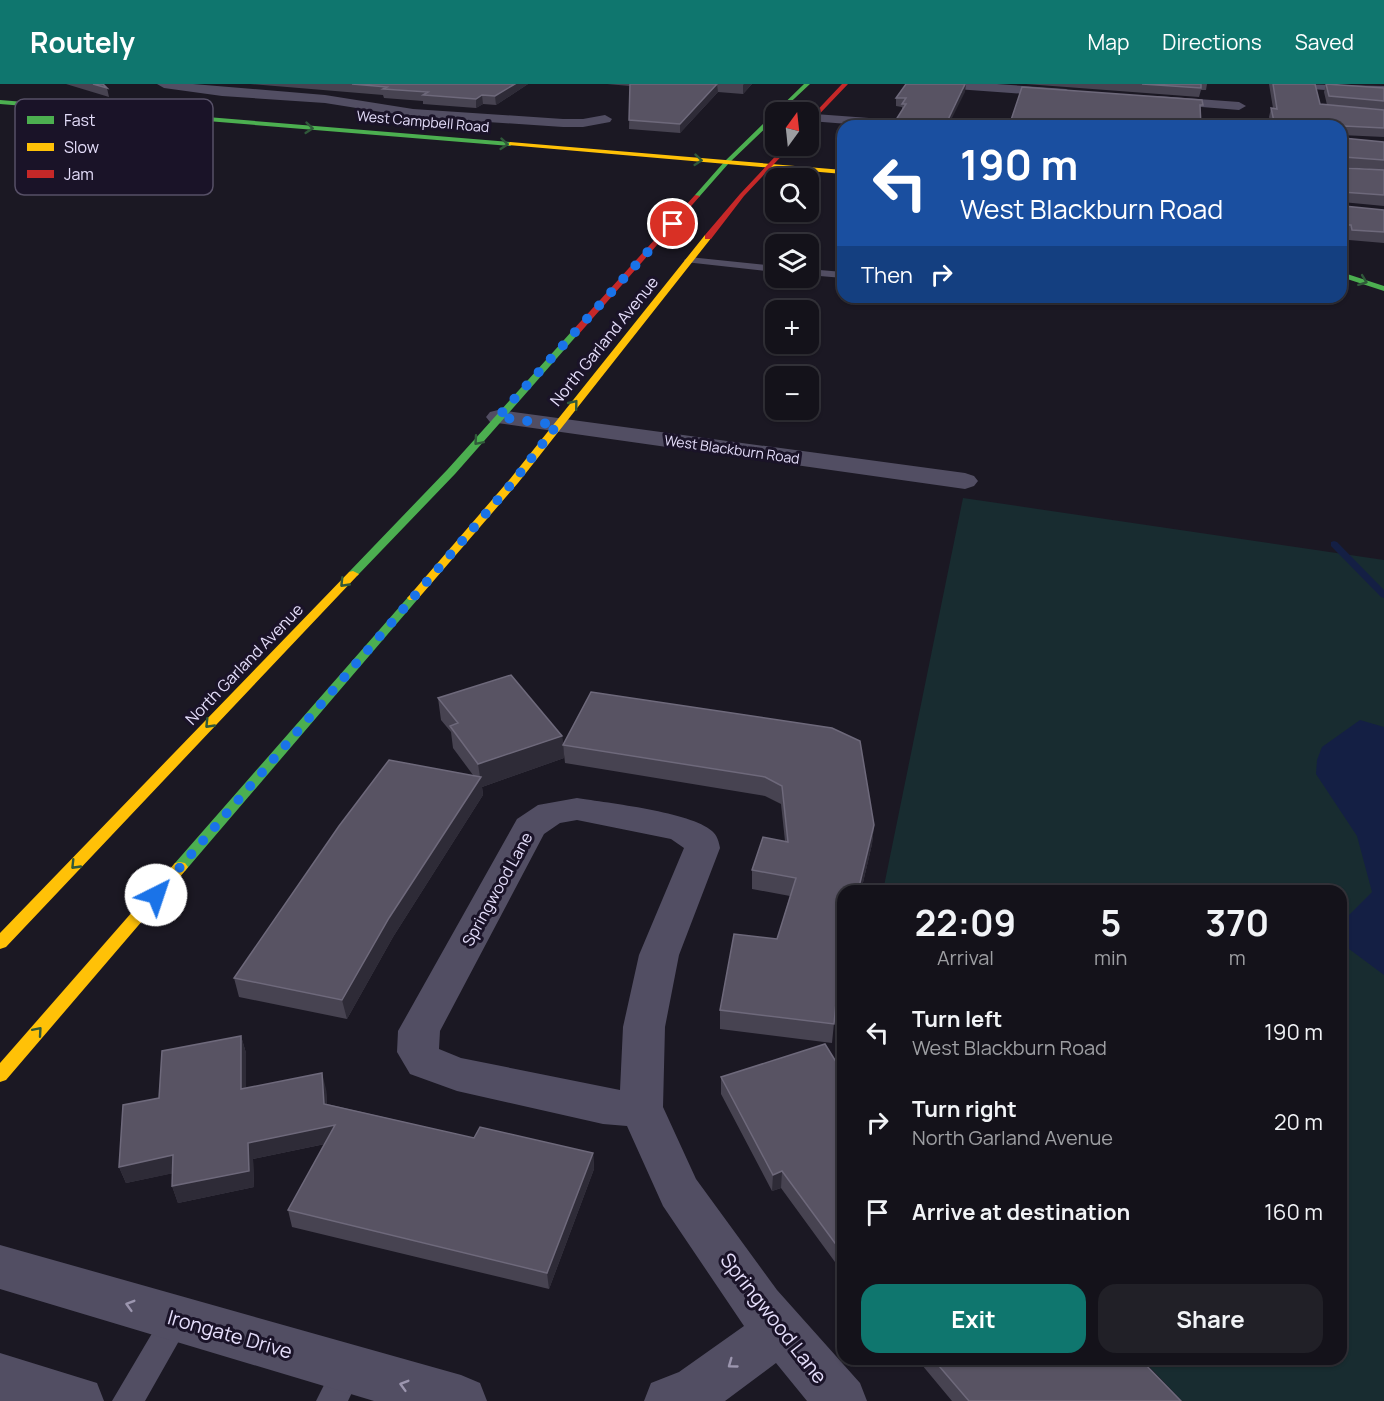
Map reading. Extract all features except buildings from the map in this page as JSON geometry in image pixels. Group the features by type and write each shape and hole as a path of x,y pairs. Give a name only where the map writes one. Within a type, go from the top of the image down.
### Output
{"main road":[{"name":"North Garland Avenue","path":"788,102 807,84"},
{"path":"819,113 846,84"},
{"name":"West Campbell Road","path":"0,92 85,99"},
{"name":"West Campbell Road","path":"0,102 15,103"},
{"name":"West Campbell Road","path":"213,109 738,150 765,150"},
{"name":"West Campbell Road","path":"213,120 837,172"},
{"name":"North Garland Avenue","path":"0,942 443,480 727,162 765,124"},
{"name":"West Campbell Road","path":"819,155 837,158"},
{"name":"North Garland Avenue","path":"0,1075 514,481 689,260 742,195 778,156"},
{"path":"1347,276 1384,289"}],"street":[{"path":"164,84 222,92 325,99 435,115 563,123 583,123 605,119"},
{"path":"942,84 1076,94"},
{"path":"1296,84 1317,92 1384,90"},
{"path":"1011,107 1019,90"},
{"path":"275,125 325,99"},
{"path":"1143,99 1239,106"},
{"path":"819,121 837,121"},
{"name":"West Blackburn Road","path":"498,417 965,481"},
{"name":"Springwood Lane","path":"641,1107 603,1106 457,1074 425,1062 418,1052 419,1031 525,837 531,827 550,813 577,809 681,829 700,840 702,848 659,956 644,1027 641,1107 679,1192 759,1306 841,1401"},
{"name":"Irongate Drive","path":"0,1267 177,1318 340,1385 461,1401"},
{"path":"670,1401 696,1391 780,1330"},
{"path":"0,1378 78,1401"}],"lane":[{"path":"689,260 765,268"},
{"path":"819,273 837,274"},
{"path":"128,1401 177,1318"}],"green space":[{"path":"963,498 1384,560 1384,1401 1182,1401 1148,1365 1347,1365 1347,885 884,885"}],"water":[{"path":"1360,720 1384,727 1384,975 1347,947 1347,917 1372,892 1357,836 1316,774 1317,760 1322,747"}],"waterway":[{"path":"1334,544 1384,595"}],"traffic: fast":[{"path":"788,102 807,84"},
{"path":"0,102 15,103"},
{"path":"213,120 510,144"},
{"path":"697,196 765,125"},
{"path":"1347,276 1384,289"},
{"path":"353,574 451,472 575,333"},
{"path":"180,867 413,598"}],"traffic: slow":[{"path":"510,144 837,171"},
{"path":"413,598 514,481 708,237"},
{"path":"0,943 353,574"},
{"path":"0,1075 180,867"}],"traffic: jam":[{"path":"819,112 845,84"},
{"path":"708,237 742,195 779,156"},
{"path":"575,333 697,196"}],"route":[{"path":"156,895 514,481 557,425 498,417 673,224"}]}
